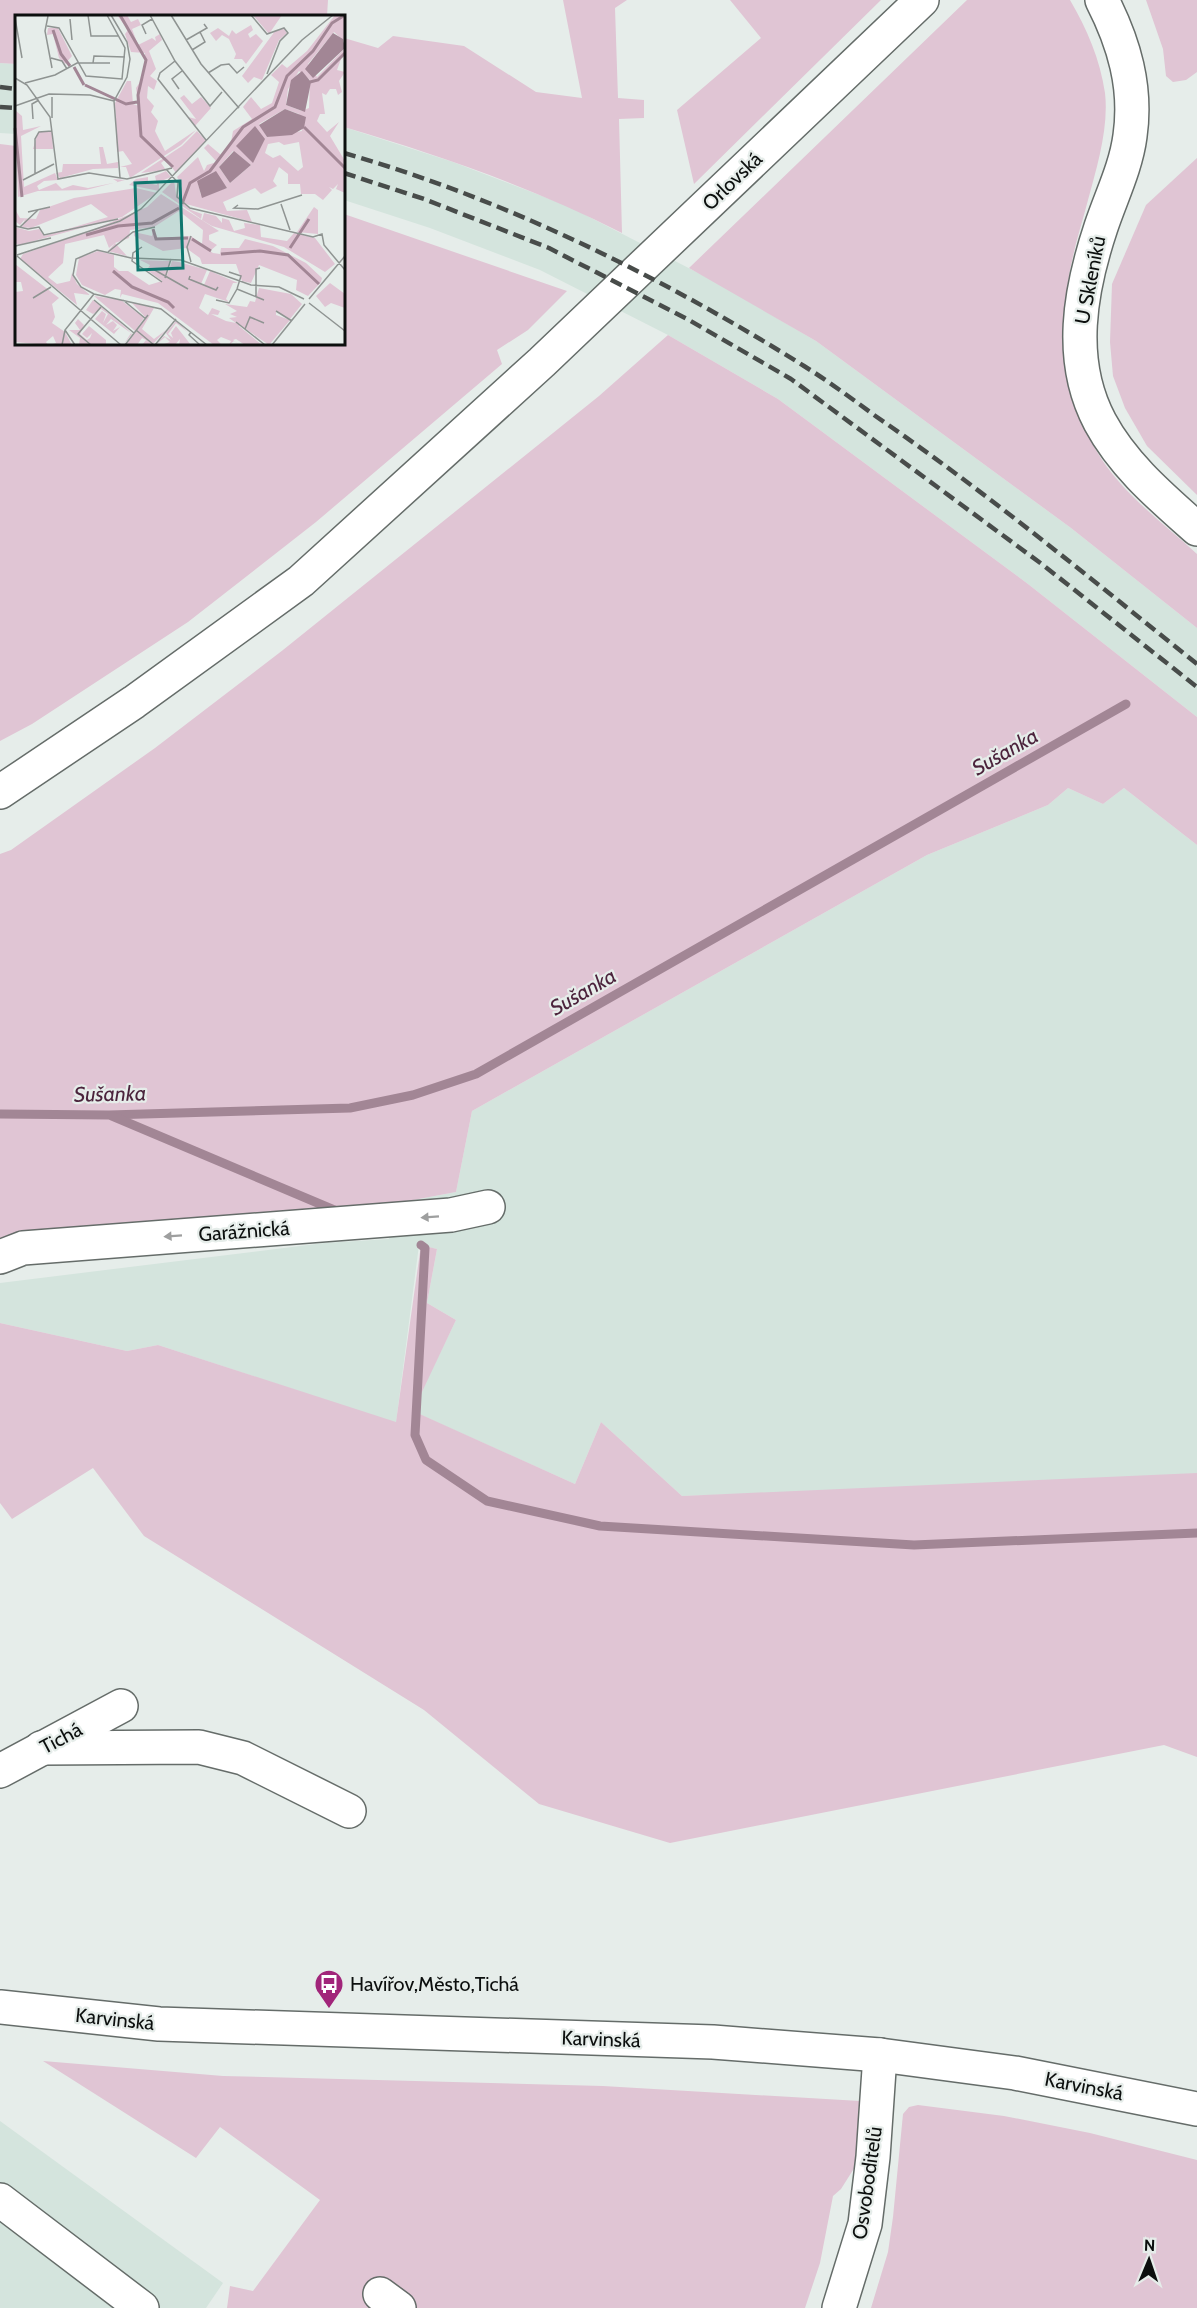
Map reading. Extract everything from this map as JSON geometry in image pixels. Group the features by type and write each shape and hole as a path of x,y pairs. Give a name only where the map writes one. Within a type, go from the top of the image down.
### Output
{"street":[{"name":"Orlovská","path":"30,773 134,702 301,581 542,362 922,0"},
{"name":"U Skleníků","path":"1102,0 1130,69 1132,123 1127,150 1101,227 1085,286 1079,325 1080,356 1088,392 1099,421 1114,445 1133,470 1197,529"},
{"path":"0,786 30,773"},
{"path":"0,792 30,773"},
{"name":"Garážnická","path":"0,1257 23,1248 451,1215 488,1207"},
{"name":"Tichá","path":"0,1771 122,1706"},
{"path":"41,1748 200,1748 243,1758 349,1811"},
{"name":"Karvinská","path":"0,2007 159,2024 713,2043 880,2055 1016,2073 1197,2109"},
{"name":"Osvoboditelů","path":"839,2308 866,2224 880,2055"},
{"path":"0,2200 142,2308"}],"shaded area":[{"path":"0,0 328,0 327,15 15,15 15,64 0,63"},
{"path":"563,0 627,0 615,8 618,98 644,100 644,118 619,119 622,233 555,201 486,174 345,127 345,38 378,48 393,36 464,46 536,92 582,98"},
{"path":"730,0 881,0 694,184 677,110 761,38"},
{"path":"967,0 1070,0 1092,45 1100,68 1106,106 1104,133 1075,245 1068,284 1066,333 1072,382 1086,429 1106,465 1142,506 1197,554 1197,628 1071,528 816,341 689,268"},
{"path":"1146,0 1197,0 1197,72 1186,80 1173,82 1166,76 1163,49"},
{"path":"0,63 15,64 15,134 0,133"},
{"path":"345,127 453,162 568,206 710,279 816,341 1071,528 1197,628 1197,717 1028,584 778,399 668,335 540,270 430,228 345,200"},
{"path":"0,144 15,146 15,345 345,345 345,214 567,291 528,330 497,350 502,364 316,522 188,622 32,724 0,741"},
{"path":"1197,158 1197,495 1147,446 1125,408 1113,376 1110,342 1112,284 1146,205"},
{"path":"668,335 778,399 1028,584 1197,717 1197,845 1124,788 1103,804 1068,788 1048,805 927,855 472,1111 456,1192 392,1204 0,1250 0,854 11,850 155,748 283,650 599,396"},
{"path":"1068,788 1103,804 1124,788 1197,845 1197,1479 682,1496 601,1422 575,1484 412,1411 456,1320 427,1303 437,1249 419,1245 396,1423 158,1345 127,1351 0,1323 0,1283 324,1243 389,1239 392,1204 456,1192 472,1111 927,855 1048,805"},
{"path":"421,1245 437,1249 427,1303 456,1320 413,1411 575,1484 601,1422 682,1496 1197,1473 1197,1757 1164,1745 670,1843 539,1804 424,1710 144,1536 93,1468 12,1519 0,1503 0,1323 127,1351 158,1345 396,1422"},
{"path":"43,2061 223,2076 603,2086 860,2101 862,2119 860,2159 841,2189 833,2196 820,2263 805,2308 227,2308 230,2286 253,2291 320,2200 220,2127 196,2158"},
{"path":"918,2105 1004,2116 1090,2133 1197,2160 1197,2308 871,2308 888,2252 903,2114 909,2107"},
{"path":"0,2121 223,2283 206,2308 0,2308"}],"waterway":[{"name":"Sušanka","path":"0,1114 109,1115 350,1108 413,1095 476,1074 1126,704"},
{"path":"112,1116 339,1212"},
{"path":"421,1245 425,1248 415,1435 426,1460 487,1501 600,1526 914,1545 1197,1533"}],"railway":[{"path":"0,87 15,89"},
{"path":"0,107 15,108"},
{"path":"345,153 464,193 523,217 639,272 750,333 822,378 957,474 1197,664"},
{"path":"345,173 424,199 549,248 689,320 791,379 1043,565 1197,687"}],"place":[{"name":"Havířov,Město,Tichá","path":"329,2010"}]}
